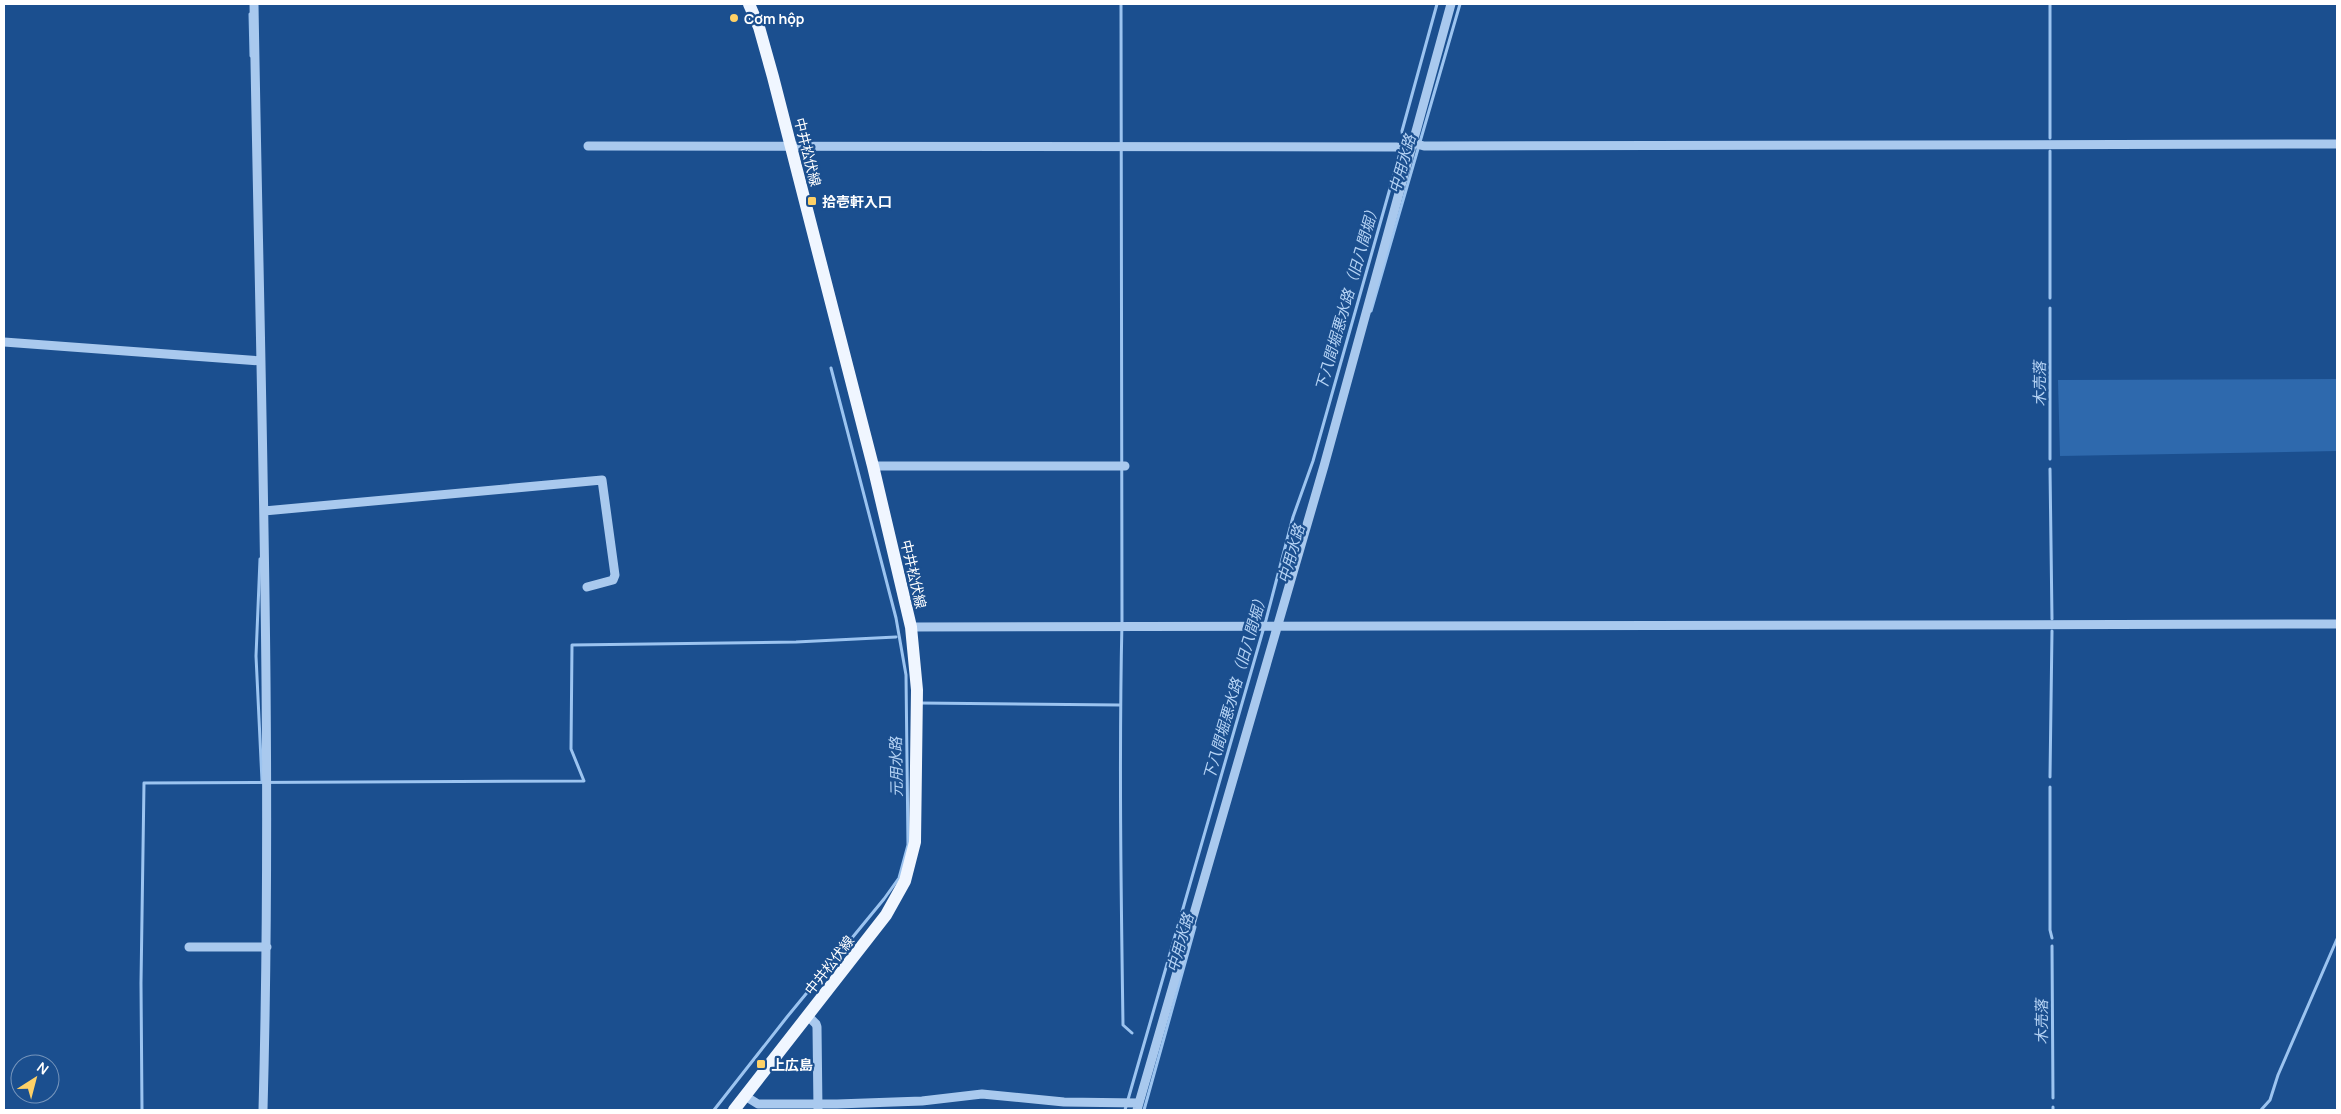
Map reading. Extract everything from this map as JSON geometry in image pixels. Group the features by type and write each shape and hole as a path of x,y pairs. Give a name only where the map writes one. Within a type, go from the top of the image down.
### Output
{"main road":[{"name":"中井松伏線","path":"734,1110 890,910 899,894 910,865 915,842 917,786 917,684 912,627 873,466 791,147 765,48 751,4"}],"street":[{"path":"254,4 264,511 267,947 263,1110"},
{"path":"745,1096 758,1104 818,1107 922,1101 982,1094 1064,1102 1120,1103 1138,1107 1277,625 1451,4"},
{"path":"588,146 1412,147 2337,144"},
{"path":"4,342 261,361"},
{"path":"873,466 1125,466"},
{"path":"264,511 602,480 615,575 613,580 587,587"},
{"path":"912,627 2337,624"},
{"path":"189,947 267,947"},
{"path":"808,1016 817,1027 818,1107"}],"shaded area":[{"path":"2337,379 2337,451 2060,456 2058,380"}],"waterway":[{"path":"1121,4 1121,874 1123,1025 1132,1033"},
{"name":"下八間堀悪水路（旧八間堀）","path":"1403,139 1402,131 1437,4"},
{"name":"中用水路","path":"1371,311 1460,4"},
{"name":"木売落","path":"2050,4 2050,138"},
{"path":"250,14 251,56"},
{"name":"木売落","path":"2050,151 2050,298"},
{"name":"下八間堀悪水路（旧八間堀）","path":"1125,1110 1266,620 1293,517 1313,461 1400,153"},
{"name":"木売落","path":"2050,308 2050,459"},
{"name":"元用水路","path":"714,1110 787,1017 884,899 899,878 908,845 906,675 896,618 831,368"},
{"name":"木売落","path":"2050,469 2052,619"},
{"path":"260,559 256,656 262,781"},
{"name":"木売落","path":"2050,777 2052,631"},
{"path":"142,1110 141,983 144,783 584,781 571,749 572,645 796,642 896,637"},
{"path":"920,703 1119,705"},
{"name":"木売落","path":"2050,787 2050,930 2052,938"},
{"name":"中用水路","path":"1144,1110 1195,927"},
{"path":"2261,1110 2270,1100 2278,1075 2337,939"},
{"name":"木売落","path":"2052,946 2053,1098"}],"place":[{"name":"Cơm hộp","path":"734,18"},
{"name":"拾壱軒入口","path":"812,201"},
{"name":"上広島","path":"761,1064"}]}
